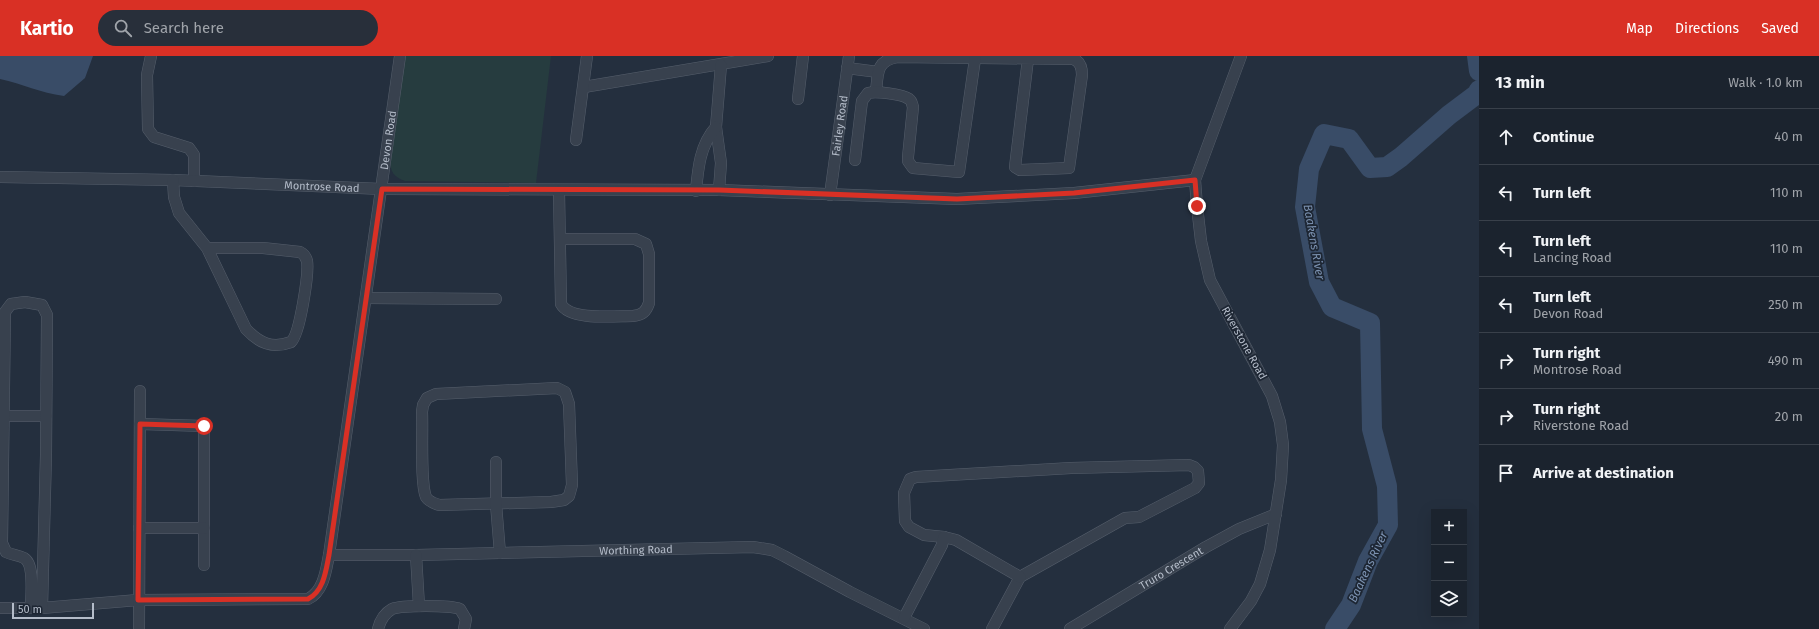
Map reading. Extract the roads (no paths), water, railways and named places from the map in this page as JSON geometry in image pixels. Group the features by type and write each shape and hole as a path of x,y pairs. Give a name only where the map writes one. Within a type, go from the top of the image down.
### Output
{"street":[{"path":"151,56 147,75 148,129 154,137 189,148 194,155 194,181"},
{"name":"Devon Road","path":"138,600 308,599 317,592 323,582 329,555 400,56"},
{"path":"576,140 587,56"},
{"path":"584,87 768,56"},
{"path":"798,99 803,56"},
{"name":"Fairley Road","path":"830,195 849,56"},
{"name":"Riverstone Road","path":"1230,629 1251,601 1260,584 1270,550 1281,480 1283,445 1280,422 1272,396 1210,280 1201,241 1195,180 1241,56"},
{"path":"876,92 878,72 882,64 887,59 897,57 1072,59 1080,64 1082,75 1069,168 1020,170 1015,167 1028,59"},
{"path":"855,160 862,101 868,92 876,92 908,98 912,102 913,107 908,161 913,168 959,172 975,59"},
{"path":"719,190 721,163 716,128 721,64"},
{"path":"847,68 878,72"},
{"path":"696,191 700,156 711,133 716,128"},
{"name":"Montrose Road","path":"0,177 173,180 382,189 559,191 719,190 957,199 1074,193 1195,180"},
{"path":"173,180 174,196 179,214 207,248 241,320 250,334 264,344 279,346 291,342 297,334 301,318 307,264 304,255 300,252 262,248 207,248"},
{"path":"559,191 561,304 567,311 578,315 639,316 647,311 649,304 649,254 646,244 635,239 560,239"},
{"path":"366,298 496,299"},
{"path":"36,608 43,557 47,314 42,304 25,302 11,304 5,312 2,543 6,552 25,558 43,557"},
{"path":"562,389 565,392 569,404 572,486 569,496 558,502 496,504 439,505 431,503 427,498 423,483 422,412 424,401 436,394 562,389"},
{"path":"139,629 140,391"},
{"path":"4,416 46,416"},
{"path":"140,424 204,426 204,565"},
{"path":"496,462 496,504 500,553"},
{"path":"992,629 1020,577 1125,518 1139,517 1194,488 1199,483 1198,471 1189,465 1071,468 916,477 910,479 904,493 905,520 909,527 924,535 956,540 1020,577"},
{"name":"Truro Crescent","path":"1070,629 1206,547 1239,529 1276,514"},
{"path":"139,528 204,528"},
{"path":"904,618 942,545 944,537"},
{"name":"Worthing Road","path":"329,555 416,555 753,547 772,550 850,592 924,629"},
{"path":"416,555 419,606"},
{"path":"25,558 31,569 36,608"},
{"path":"0,608 36,608 138,600"},
{"path":"378,629 383,618 388,612 402,607 419,606 460,609 466,619 464,629"}],"water":[{"path":"0,56 93,56 85,78 64,96 47,93 0,79"}],"waterway":[{"name":"Baakens River","path":"1477,56 1479,71"},
{"name":"Baakens River","path":"1335,629 1351,605 1368,561 1388,525 1387,486 1372,429 1370,323 1332,307 1319,282 1305,207 1309,169 1324,134 1349,139 1370,168 1387,167 1401,157 1449,115 1477,94 1479,90"}]}
